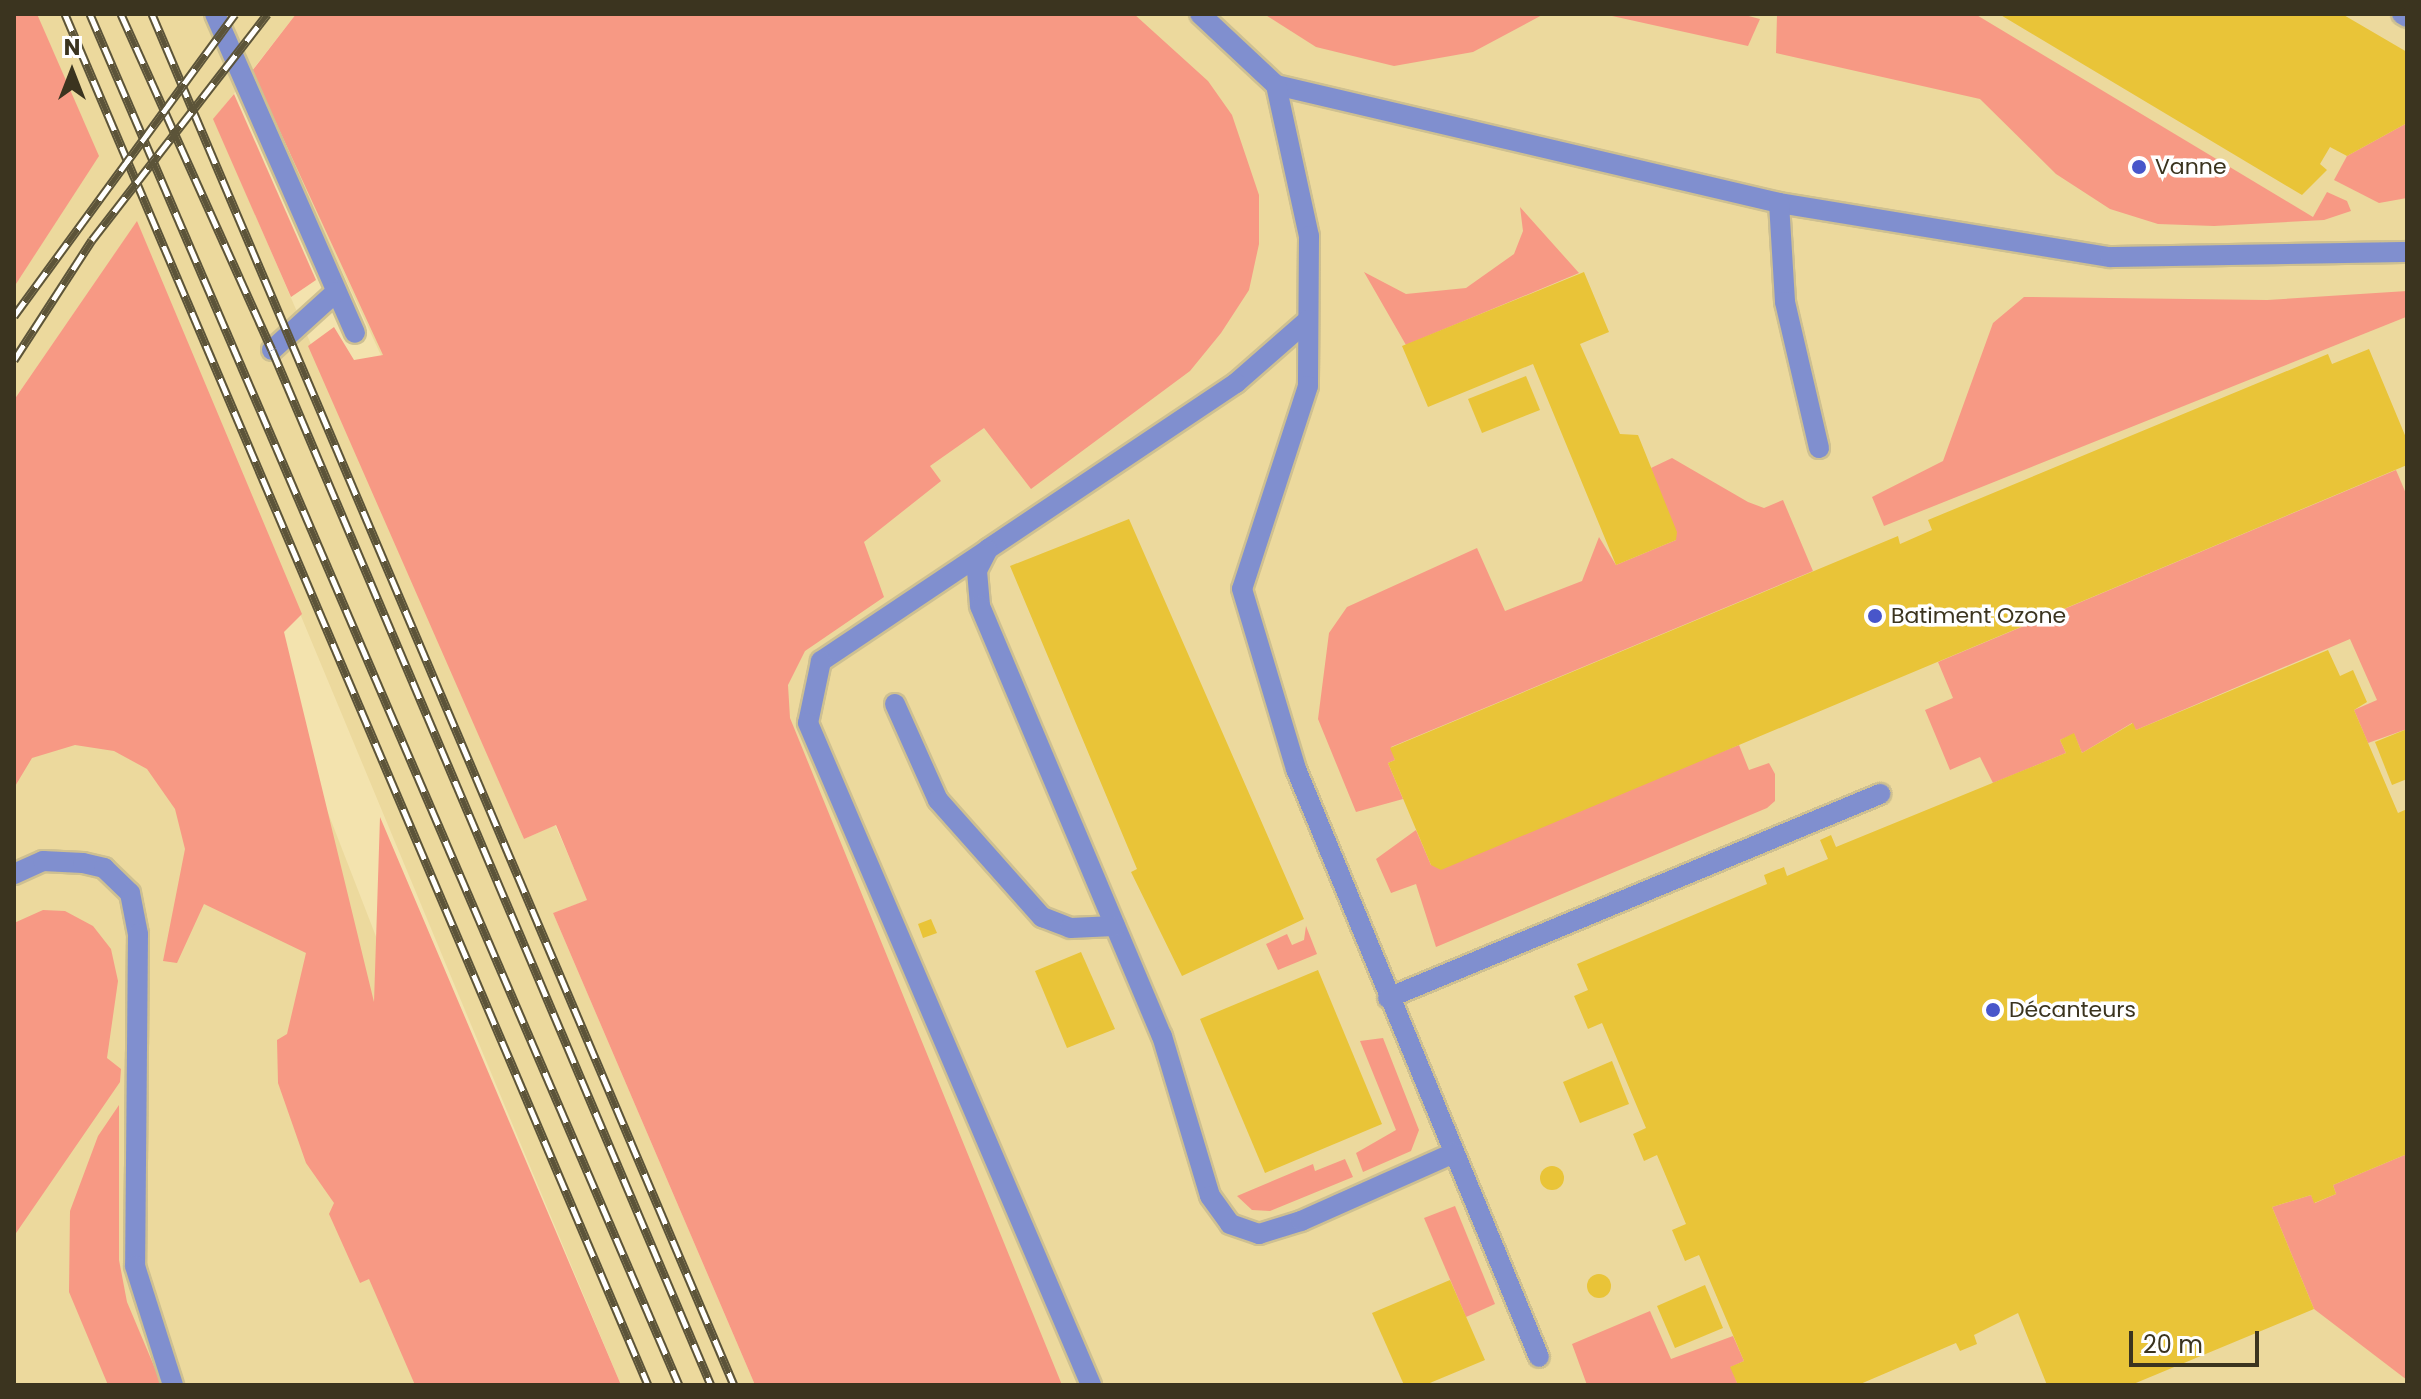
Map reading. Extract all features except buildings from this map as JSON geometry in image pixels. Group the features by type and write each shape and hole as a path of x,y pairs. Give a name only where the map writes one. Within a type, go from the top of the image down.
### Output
{"street":[{"path":"215,14 355,333"},
{"path":"1200,14 1276,85 1779,203 2110,257 2407,252"},
{"path":"2402,14 2407,17"},
{"path":"1276,85 1309,236 1308,386 1242,589 1296,769 1388,998 1539,1357"},
{"path":"1779,203 1785,302 1819,448"},
{"path":"272,350 336,292"},
{"path":"1091,1385 808,723 821,661 1236,383 1308,320"},
{"path":"988,549 977,571 980,606 1162,1036 1210,1196 1230,1224 1259,1234 1301,1221 1454,1153"},
{"path":"895,704 938,800 1042,917 1070,928 1115,926"},
{"path":"1388,998 1880,794"},
{"path":"14,874 43,861 83,863 104,868 130,893 138,934 135,1266 173,1385"}],"shaded area":[{"path":"14,14 296,14 214,119 524,839 555,825 588,900 553,913 755,1385 621,1385 137,222 14,400"},
{"path":"14,14 37,14 99,156 14,287"},
{"path":"296,14 1134,14 1208,81 1232,115 1259,195 1259,244 1249,290 1221,333 1190,371 1031,489 984,428 930,466 941,481 864,542 884,597 805,651 788,685 790,718 1062,1385 755,1385 553,913 587,900 556,825 524,839 308,346 334,327 354,360 383,355 252,71"},
{"path":"421,14 2407,14 2407,1385 859,1385 289,157"},
{"path":"1264,14 1544,14 1473,52 1394,66 1316,47"},
{"path":"1603,14 1741,14 1760,19 1748,46"},
{"path":"1777,14 1975,14 2313,217 2327,192 2347,201 2351,211 2324,220 2214,226 2158,224 2110,209 2056,174 1980,99 1776,53"},
{"path":"234,94 316,280 291,297 213,119"},
{"path":"2407,123 2407,198 2379,203 2334,180 2347,156"},
{"path":"1520,207 1579,273 1406,345 1364,272 1406,294 1466,288 1514,254 1523,231"},
{"path":"137,221 302,614 284,632 374,1002 380,817 621,1385 415,1385 369,1279 360,1283 329,1214 334,1203 306,1163 278,1083 277,1040 287,1034 306,953 204,904 177,963 163,961 185,849 175,809 147,769 114,751 75,745 32,758 14,788 14,400"},
{"path":"119,274 550,1385 14,1385 14,430"},
{"path":"2407,291 2406,317 1884,526 1872,497 1943,461 1993,323 2024,297 2267,300"},
{"path":"1672,458 1748,502 1764,508 1783,500 1813,571 1391,747 1395,760 1388,763 1403,799 1356,812 1318,719 1329,633 1347,607 1477,548 1505,611 1582,581 1599,537 1616,565 1676,540 1651,468"},
{"path":"2396,470 2407,496 2407,729 2368,743 2354,710 2377,700 2350,639 2136,730 2132,723 2082,753 2074,734 2060,740 2066,753 1993,783 1980,757 1950,770 1925,710 1953,698 1938,662"},
{"path":"1739,745 1749,770 1769,763 1775,774 1775,801 1767,808 1436,947 1416,884 1391,893 1376,859 1416,830 1431,865"},
{"path":"43,910 65,911 93,926 111,949 118,981 107,1058 121,1069 120,1082 14,1236 14,923"},
{"path":"1306,926 1317,954 1278,970 1266,944 1287,934 1292,945 1304,940"},
{"path":"1383,1038 1419,1130 1411,1151 1363,1172 1356,1153 1396,1130 1360,1041"},
{"path":"119,1105 119,1260 127,1302 162,1385 108,1385 69,1292 70,1211 98,1136"},
{"path":"2407,1154 2407,1380 2314,1309 2272,1207 2311,1195 2315,1203 2336,1194 2333,1185"},
{"path":"1345,1159 1353,1177 1270,1211 1252,1210 1237,1196 1313,1164 1315,1171"},
{"path":"1455,1206 1495,1304 1466,1317 1424,1218"},
{"path":"1650,1311 1671,1359 1733,1336 1744,1361 1731,1367 1738,1385 1587,1385 1572,1344"}],"railway":[{"path":"65,14 648,1385"},
{"path":"90,14 679,1385"},
{"path":"121,14 272,350 711,1385"},
{"path":"152,14 734,1385"},
{"path":"14,316 235,14"},
{"path":"14,360 92,240 267,14"}],"place":[{"name":"Vanne","path":"2139,167"},
{"name":"Batiment Ozone","path":"1875,616"},
{"name":"Décanteurs","path":"1993,1010"}]}
